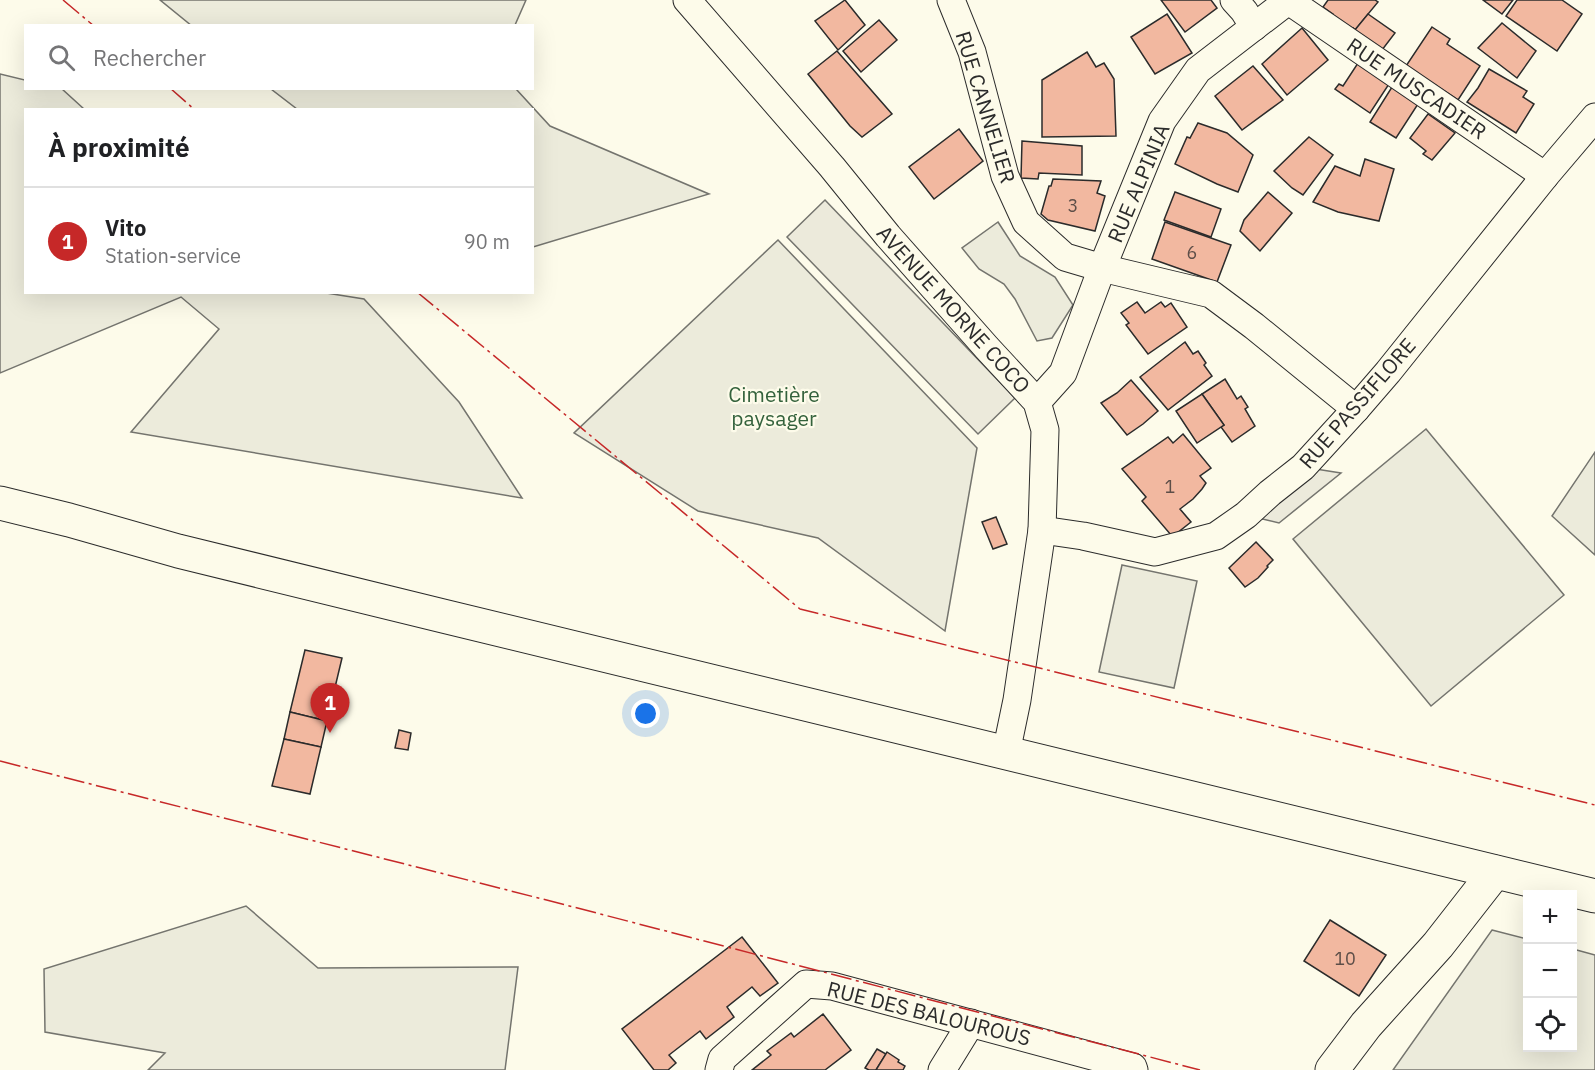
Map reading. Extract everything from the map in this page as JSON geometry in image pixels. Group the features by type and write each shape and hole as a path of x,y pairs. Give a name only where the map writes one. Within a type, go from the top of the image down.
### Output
{"main road":[{"path":"0,503 178,551 1595,896"},
{"path":"1332,1070 1366,1025 1438,945 1495,872"}],"street":[{"name":"AVENUE MORNE COCO","path":"687,0 832,167 888,236 1037,402 1045,430 1042,530 1017,700 1006,753"},
{"name":"RUE CANNELIER","path":"951,0 972,52 1005,176 1026,222 1065,257 1211,294 1356,409"},
{"path":"1234,0 1254,27"},
{"name":"RUE ALPINIA","path":"1037,402 1063,373 1102,268 1162,121 1198,70 1289,0"},
{"name":"RUE MUSCADIER","path":"1289,0 1545,176"},
{"name":"RUE PASSIFLORE","path":"1042,530 1083,536 1155,552 1216,536 1246,515 1303,467 1356,409 1595,117"},
{"name":"RUE DES BALOUROUS","path":"719,1070 722,1059 806,984 832,986 1132,1067 1134,1070"},
{"path":"942,1070 970,1023"}],"green space":[{"path":"160,0 526,0 515,24 190,24"},
{"path":"0,74 24,80 24,90 63,90 83,108 24,108 24,294 333,294 364,299 459,402 522,498 131,432 219,329 181,297 0,373"},
{"path":"272,90 517,90 533,108 296,108"},
{"path":"534,109 550,126 709,194 534,247"},
{"path":"998,222 1020,256 1055,277 1073,305 1052,338 1037,341 1015,299 1004,284 979,269 962,248"},
{"name":"Cimetière paysager","path":"778,240 977,448 945,631 818,538 698,511 574,433"},
{"path":"1426,429 1564,595 1431,706 1293,539"},
{"path":"1595,452 1595,555 1552,516"},
{"path":"1122,565 1197,581 1174,688 1099,672"},
{"path":"246,906 318,968 518,967 505,1070 148,1070 165,1053 45,1032 44,969"},
{"path":"1492,930 1523,938 1523,1052 1577,1052 1577,950 1595,955 1595,1070 1393,1070"}],"shaded area":[{"path":"825,200 1015,398 978,434 787,237"},
{"path":"1303,467 1341,473 1279,523 1246,515"}],"building":[{"path":"845,0 865,25 838,50 815,21"},
{"path":"1161,0 1211,0 1217,8 1185,32"},
{"path":"1328,0 1375,0 1378,2 1355,30 1353,28 1351,30 1330,17 1333,14 1323,7"},
{"path":"1483,0 1513,0 1502,14"},
{"path":"1517,0 1562,0 1582,14 1557,51 1506,16"},
{"path":"1167,14 1192,53 1155,74 1131,37"},
{"path":"1368,14 1395,33 1382,50 1351,30 1353,28 1355,30"},
{"path":"879,20 897,40 861,72 843,51"},
{"path":"1502,23 1536,51 1517,78 1478,48"},
{"path":"1432,27 1450,39 1447,44 1480,66 1458,100 1406,66"},
{"path":"1302,28 1328,60 1287,95 1262,64"},
{"path":"837,51 892,114 862,137 850,126 808,74"},
{"path":"1087,52 1096,67 1104,63 1114,79 1116,136 1042,137 1042,80"},
{"path":"1358,63 1389,84 1370,113 1335,89 1339,84 1343,86"},
{"path":"1253,66 1283,100 1242,130 1215,96"},
{"path":"1489,69 1527,91 1523,97 1534,104 1516,133 1467,102"},
{"path":"1392,87 1418,104 1396,138 1370,122"},
{"path":"1428,114 1455,133 1432,160 1423,154 1426,151 1410,138"},
{"path":"1198,123 1227,133 1253,155 1238,192 1175,164 1187,137 1190,138"},
{"path":"959,129 983,161 934,199 909,167"},
{"path":"1309,137 1333,155 1303,195 1274,171"},
{"path":"1022,141 1082,146 1082,175 1039,173 1038,179 1021,178"},
{"path":"1365,159 1394,169 1379,221 1338,212 1313,202 1335,166 1360,176"},
{"path":"1053,179 1101,181 1097,193 1105,196 1095,231 1048,220 1041,214"},
{"path":"1175,192 1221,209 1211,237 1164,220"},
{"path":"1268,192 1292,213 1260,251 1240,231 1244,220"},
{"path":"1165,222 1231,245 1217,282 1152,259"},
{"path":"1137,302 1145,313 1161,302 1165,307 1171,303 1187,327 1148,354 1126,325 1129,323 1121,313"},
{"path":"1185,342 1193,354 1198,351 1212,376 1168,410 1140,377"},
{"path":"1225,379 1237,399 1241,396 1248,407 1245,409 1255,426 1232,442 1221,427 1224,425 1202,394"},
{"path":"1131,380 1158,411 1127,435 1101,403"},
{"path":"1202,394 1224,425 1197,443 1176,411"},
{"path":"1183,434 1211,468 1200,476 1206,483 1202,489 1180,509 1191,522 1171,535 1142,501 1146,497 1122,469 1168,437 1173,443"},
{"path":"996,517 1007,544 993,549 982,522"},
{"path":"1256,542 1273,560 1258,578 1245,587 1229,568"},
{"path":"305,650 342,658 327,721 290,712"},
{"path":"290,712 327,721 321,747 284,739"},
{"path":"399,730 411,733 408,750 395,748"},
{"path":"284,739 321,747 310,794 272,786"},
{"path":"1330,920 1386,955 1359,996 1304,961"},
{"path":"742,937 778,983 760,996 752,987 727,1007 734,1017 706,1039 700,1031 669,1055 676,1063 668,1070 654,1070 622,1029"},
{"path":"823,1014 851,1050 825,1070 752,1070 771,1055 767,1051 791,1033 794,1037"},
{"path":"877,1049 886,1054 876,1070 865,1068"},
{"path":"887,1052 905,1066 903,1070 876,1070"}],"power":[{"path":"63,0 92,24"},
{"path":"172,90 193,108"},
{"path":"419,294 800,609 1595,805"},
{"path":"0,761 1200,1070"}],"place":[{"name":"Vito","path":"330,733"}]}
